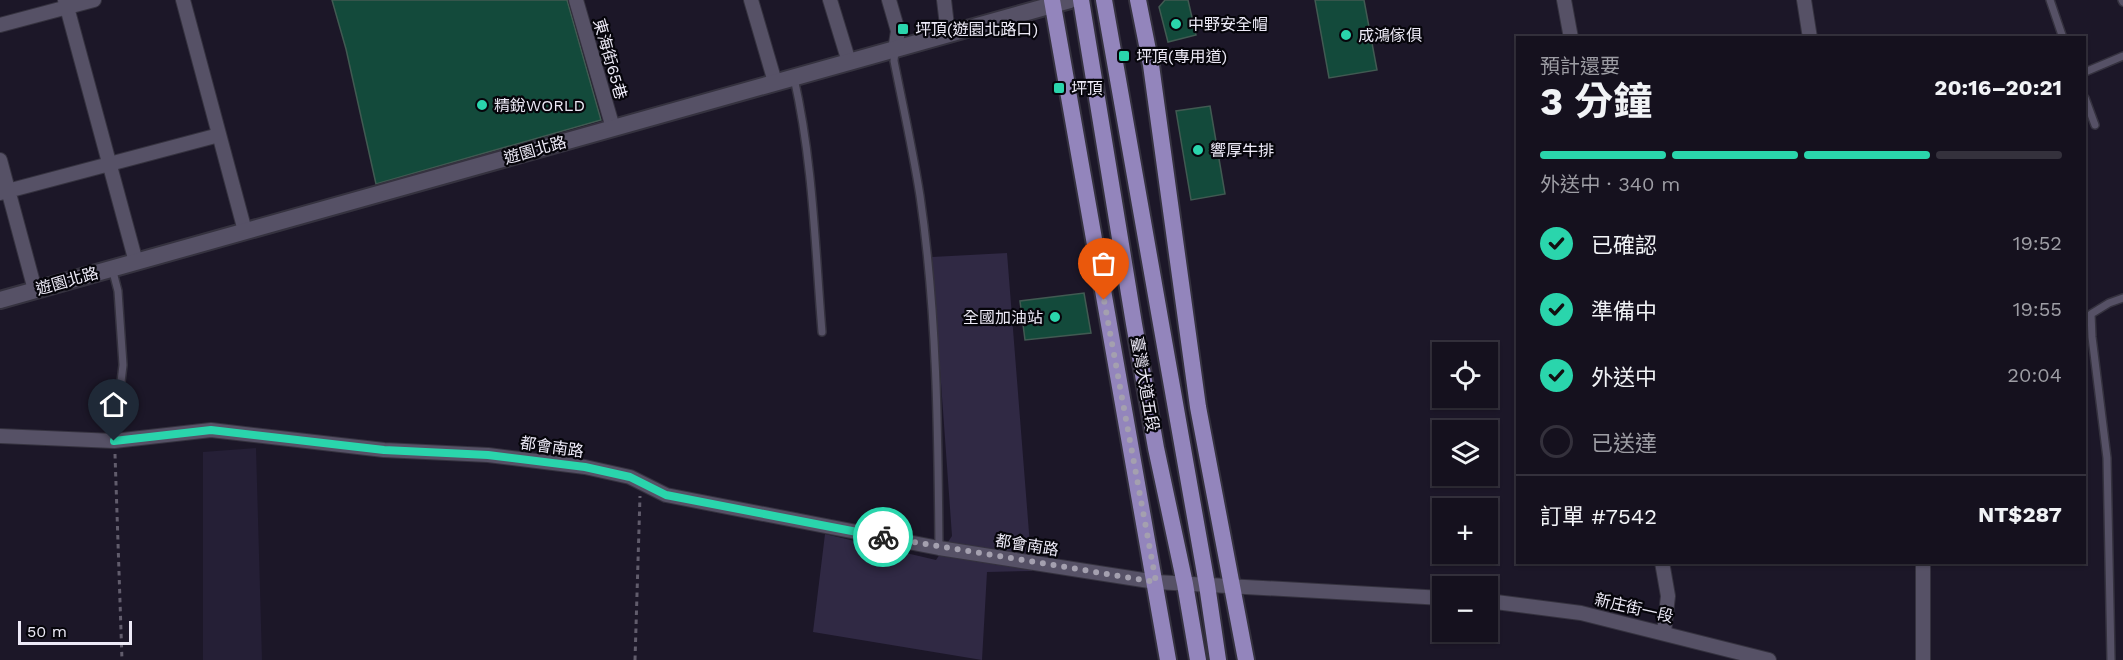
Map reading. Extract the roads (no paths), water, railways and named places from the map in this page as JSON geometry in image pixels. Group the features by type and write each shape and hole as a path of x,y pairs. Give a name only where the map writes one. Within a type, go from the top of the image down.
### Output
{"main road":[{"name":"臺灣大道五段","path":"1081,0 1148,403 1198,660"},
{"name":"臺灣大道五段","path":"1104,0 1207,585 1218,660"},
{"path":"1138,0 1151,65 1198,407 1246,660"},
{"name":"臺灣大道五段","path":"1052,2 1168,660"}],"street":[{"path":"0,25 66,4 94,0"},
{"path":"183,0 245,231"},
{"name":"東海街65巷","path":"576,0 613,128"},
{"path":"751,0 775,82"},
{"path":"830,0 849,62"},
{"path":"889,0 898,31 895,50"},
{"path":"944,0 948,34"},
{"name":"遊園北路","path":"0,300 895,50 1052,2 1070,0"},
{"path":"1564,0 1571,36"},
{"path":"1804,0 1810,36"},
{"path":"66,4 136,262"},
{"path":"4,192 219,135"},
{"path":"0,160 4,192 35,290"},
{"name":"都會南路","path":"0,436 114,441 211,430 384,450 488,455 585,467 630,477 666,495 939,548 1156,582 1233,587"},
{"path":"1662,564 1668,596 1665,632"},
{"path":"1923,564 1923,660"},
{"path":"1233,587 1432,597"},
{"name":"新庄街一段","path":"1498,602 1581,613 1665,632 1769,660"}],"lane":[{"path":"2050,0 2062,36"},
{"path":"895,50 894,61 920,196 932,317 938,422 939,548"},
{"path":"2086,72 2123,56"},
{"path":"794,77 801,109 812,191 822,332"},
{"path":"2086,101 2095,125"},
{"path":"112,268 118,291 123,364 114,441"},
{"path":"2111,660 2108,458 2091,314 2123,298"}],"place":[{"name":"中野安全帽","path":"1176,24"},
{"name":"坪頂(遊園北路口)","path":"903,29"},
{"name":"成鴻傢俱","path":"1346,35"},
{"name":"坪頂(專用道)","path":"1124,56"},
{"name":"坪頂","path":"1059,88"},
{"name":"精銳WORLD","path":"482,105"},
{"name":"響厚牛排","path":"1198,150"},
{"name":"全國加油站","path":"1055,317"}]}
